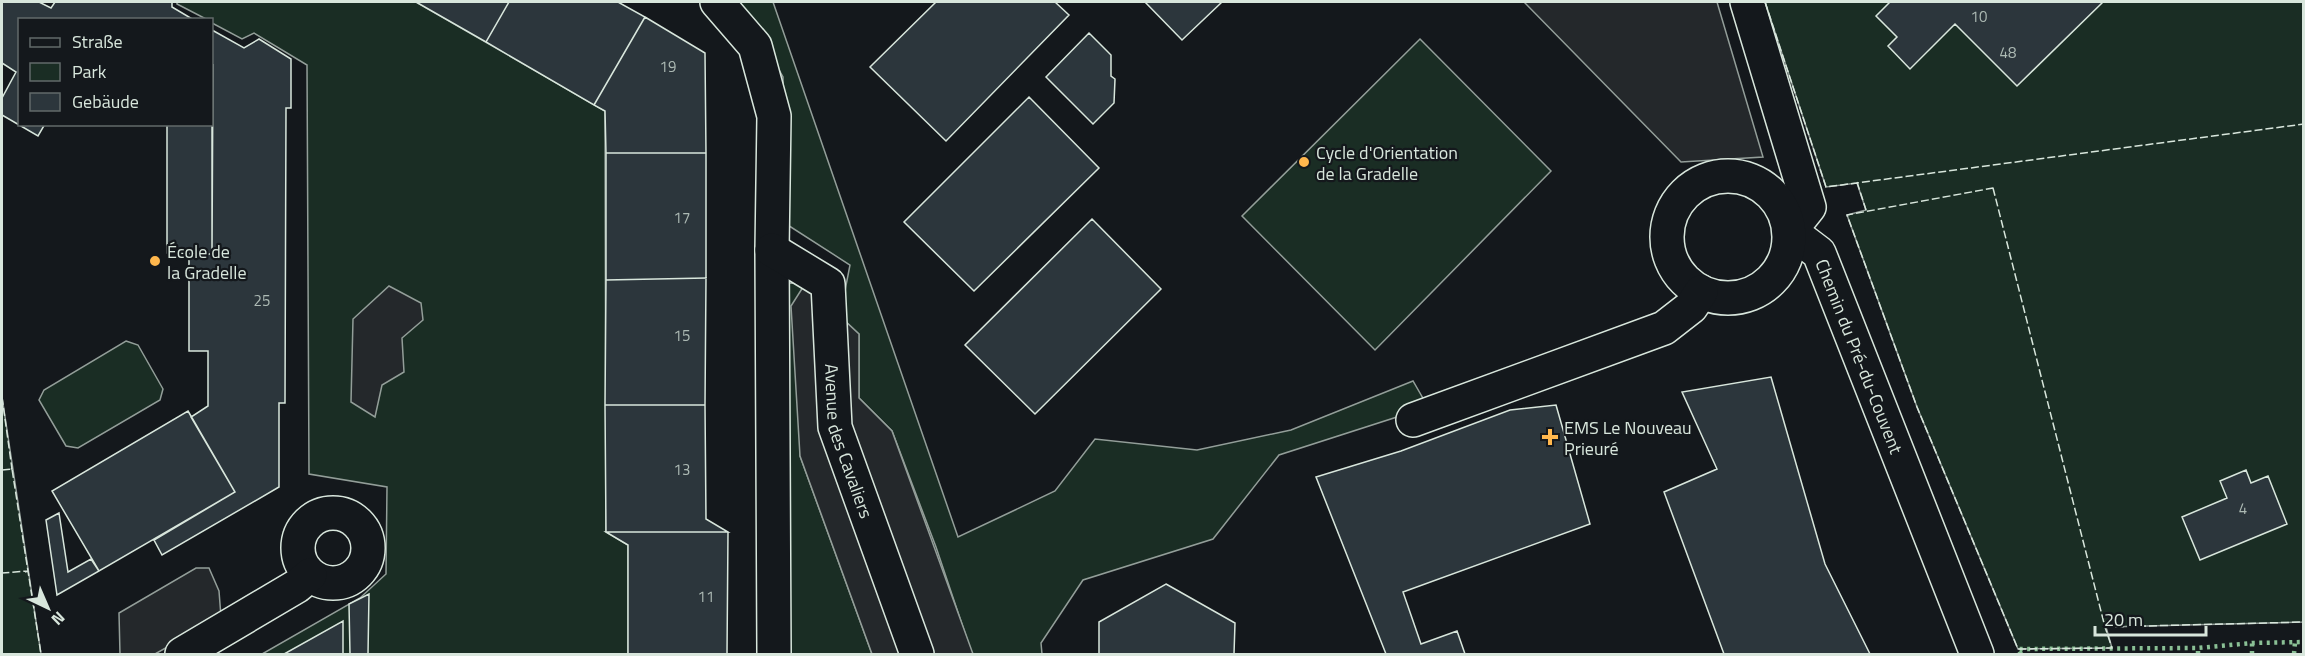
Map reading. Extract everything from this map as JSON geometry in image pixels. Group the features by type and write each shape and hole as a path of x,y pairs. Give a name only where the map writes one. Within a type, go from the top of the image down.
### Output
{"street":[{"path":"717,2 755,46 774,116 772,250 774,654"},
{"path":"1747,2 1809,207 1790,231"},
{"path":"1716,176 1737,176 1757,182 1773,195 1784,213 1790,231 1787,253 1778,272 1764,287 1745,296 1725,298 1701,292 1687,284 1674,269 1667,251 1666,232 1671,213 1681,196 1697,183 1716,176"},
{"name":"Chemin du Pré-du-Couvent","path":"1790,231 1820,253 1977,654"},
{"name":"Avenue des Cavaliers","path":"772,250 828,284 835,427 917,654"},
{"path":"1413,420 1664,328 1691,307 1701,292"},
{"path":"182,654 297,586 310,575"}],"green space":[{"path":"177,2 416,2 605,111 606,532 628,545 628,654 262,654 360,598 386,574 387,487 309,474 307,65 254,33 242,39 213,24 213,18 204,18"},
{"path":"731,2 773,2 958,537 1055,491 1095,439 1197,450 1291,430 1413,381 1428,407 1279,455 1213,539 1083,580 1041,643 1042,654 972,654 936,547 892,431 859,398 859,334 840,316 850,265 783,222 783,77 755,28"},
{"path":"1765,2 2303,2 2303,622 2106,627 2112,648 2018,649 1917,407 1847,215 1866,210 1857,183 1826,187"},
{"path":"1420,39 1551,171 1375,350 1242,216"},
{"path":"789,283 805,284 800,456 872,654 785,654 783,301"},
{"path":"126,341 138,345 163,389 160,400 78,448 66,446 39,400 44,390"},
{"path":"2,397 41,654 2,654"}],"shaded area":[{"path":"1524,2 1717,2 1763,157 1681,162"},
{"path":"805,284 859,334 859,398 892,431 973,654 872,654 800,456 791,306"},
{"path":"389,286 421,303 423,320 402,338 404,372 382,385 375,417 351,402 353,319"},
{"path":"196,568 209,568 219,591 221,617 155,654 120,654 119,613"}],"building":[{"path":"2,2 39,2 51,8 55,2 172,2 172,7 191,18 18,18 18,124 2,115 2,98 16,72 2,63"},
{"path":"416,2 509,2 486,42"},
{"path":"509,2 618,2 645,17 594,105 486,42"},
{"path":"936,2 1055,2 1069,15 946,141 870,67"},
{"path":"1145,2 1222,2 1182,40"},
{"path":"1890,2 2103,2 2017,86 1955,24 1910,69 1888,46 1897,37 1876,16"},
{"path":"645,17 705,53 706,153 606,153 605,111 594,105"},
{"path":"213,31 244,48 259,39 291,59 291,108 286,108 285,403 279,403 279,487 162,555 154,540 235,492 191,417 208,406 208,351 189,351 189,254 212,254"},
{"path":"1089,33 1111,55 1111,76 1115,79 1114,103 1093,124 1046,77"},
{"path":"1029,97 1099,168 974,291 904,222"},
{"path":"21,126 44,126 38,136"},
{"path":"167,126 213,126 212,254 167,253"},
{"path":"606,153 706,153 706,278 606,280"},
{"path":"1092,219 1161,289 1035,414 965,345"},
{"path":"706,278 705,405 605,405 606,280"},
{"path":"1771,377 1825,564 1870,654 1724,654 1664,492 1717,469 1682,392"},
{"path":"605,405 705,405 706,519 728,532 606,532"},
{"path":"1556,405 1590,524 1403,592 1421,644 1457,631 1465,654 1386,654 1316,477 1401,451 1510,410"},
{"path":"188,411 235,492 99,571 52,491"},
{"path":"2246,470 2251,483 2268,476 2287,524 2200,560 2182,517 2227,498 2220,481"},
{"path":"59,513 68,572 91,559 99,571 57,595 46,520"},
{"path":"606,532 728,532 727,654 628,654 628,545"},
{"path":"1166,584 1235,623 1234,654 1099,654 1099,622"},
{"path":"369,594 368,654 350,654 349,604"},
{"path":"343,621 343,654 284,654"}],"hedge":[{"path":"2294,654 2295,642"},
{"path":"2198,654 2198,648 2252,643 2304,642"},
{"path":"2252,643 2252,654"},
{"path":"2021,654 2018,649 2198,648"}],"fence":[{"path":"1765,2 1826,187 2304,124"},
{"path":"1857,182 1866,210"},
{"path":"1993,188 2105,627 2112,648 2018,649 1917,407 1847,215 1993,188"},
{"path":"2,397 12,469 10,469"},
{"path":"2,470 12,469 28,571 2,573"},
{"path":"25,572 28,571 41,654"},
{"path":"2105,627 2304,622"}],"place":[{"name":"Cycle d'Orientation de la Gradelle","path":"1304,162"},
{"name":"École de la Gradelle","path":"155,261"},
{"name":"EMS Le Nouveau Prieuré","path":"1550,437"}]}
